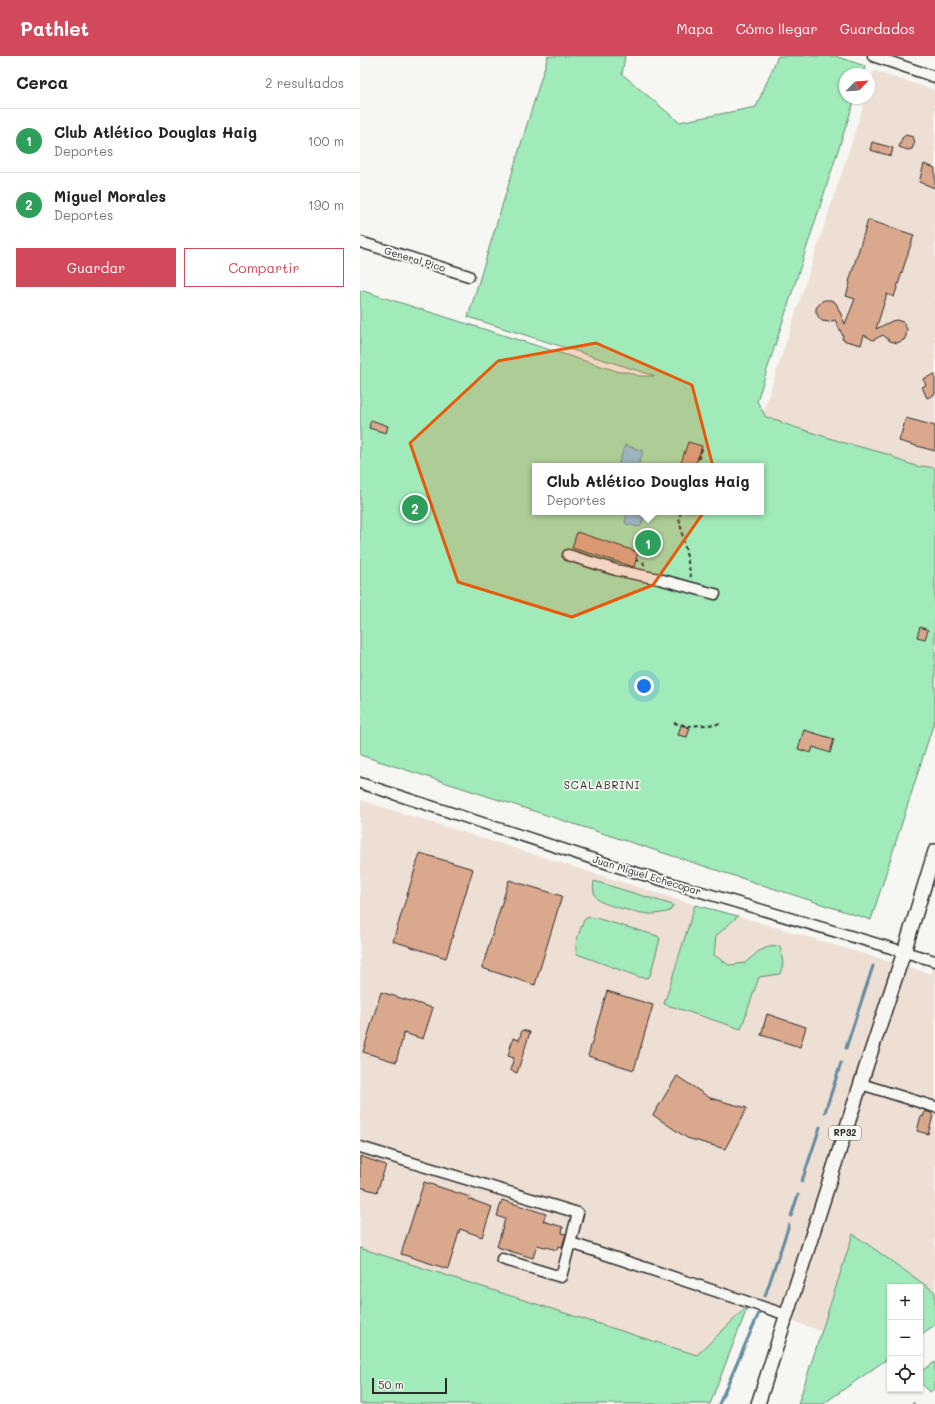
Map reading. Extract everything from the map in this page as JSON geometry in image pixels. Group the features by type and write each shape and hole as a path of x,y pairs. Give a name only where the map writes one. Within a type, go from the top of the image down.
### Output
{"main road":[{"name":"RP32","path":"758,1404 904,952 935,851"}],"street":[{"path":"874,56 935,77"},
{"name":"General Pico","path":"360,242 469,276"},
{"path":"568,555 616,570 715,594"},
{"name":"Juan Miguel Echecopar","path":"360,783 627,870 935,961"},
{"path":"861,1084 935,1107"},
{"path":"360,1147 578,1214 561,1277 502,1259"},
{"path":"571,1244 787,1315"}],"path":[{"path":"697,463 702,448"},
{"path":"680,515 679,518 694,588"},
{"path":"674,723 688,726 721,724"}],"highlighted area":[{"path":"596,343 692,385 719,490 653,585 572,617 458,582 410,443 498,361"}],"shaded area":[{"path":"875,71 935,90 935,472 762,416 864,104 875,104"},
{"path":"360,800 695,905 738,916 931,974 935,962 935,1292 853,1234 821,1331 748,1306 697,1355 360,1248"}],"green space":[{"path":"548,56 625,56 622,74 679,122 756,107 778,56 835,56 865,66 864,68 839,68 839,104 853,104 757,401 766,417 845,443 891,455 898,460 919,467 923,466 935,468 935,719 871,920 360,755 360,290 620,372 628,372 639,376 655,376 468,317"},
{"path":"594,881 673,905 670,911 653,914 622,909 606,904 597,899 593,886"},
{"path":"695,905 738,916 716,936 714,955 729,965 745,963 759,951 768,947 780,946 783,964 780,974 759,977 741,1029 664,1004"},
{"path":"592,917 658,936 660,939 650,976 646,978 639,977 577,954 576,946 579,932 584,920"},
{"path":"853,1234 935,1292 935,1325 923,1333 923,1284 887,1284 887,1359 823,1404 798,1404"},
{"path":"360,1248 697,1355 748,1306 710,1404 360,1404"},
{"path":"935,1362 935,1388 930,1392 923,1385 923,1370"}],"water":[{"path":"625,445 643,451 639,463 619,463"},
{"path":"627,515 644,515 641,526 638,527 626,524 625,521"}],"building":[{"path":"906,135 913,137 915,142 912,149 908,150 899,147 902,138"},
{"path":"872,142 893,148 891,156 870,150"},
{"path":"924,164 935,168 935,188 919,182"},
{"path":"868,220 914,235 894,297 887,294 876,329 892,321 896,320 903,322 907,329 906,336 904,340 897,343 890,341 883,335 873,340 864,335 861,345 846,341 842,339 843,336 835,320 829,322 822,321 816,312 816,308 821,302 824,300 831,300 836,303 845,324 855,299 846,296 849,282"},
{"path":"935,374 935,394 927,398 922,387 926,385 923,379"},
{"path":"906,418 935,426 935,451 899,441"},
{"path":"371,420 388,426 386,433 369,428"},
{"path":"688,442 702,446 696,463 681,463"},
{"path":"577,532 638,552 634,567 572,548"},
{"path":"920,627 928,630 925,639 917,637"},
{"path":"681,725 690,728 687,737 678,735"},
{"path":"804,730 834,739 830,753 813,747 811,753 798,749"},
{"path":"420,853 473,869 446,958 393,941"},
{"path":"509,880 562,896 535,985 482,968"},
{"path":"607,991 653,1005 634,1070 588,1056"},
{"path":"381,992 433,1008 423,1039 404,1033 396,1062 363,1052"},
{"path":"767,1014 806,1027 800,1047 761,1035"},
{"path":"522,1030 530,1032 517,1073 510,1070 514,1058 508,1056 513,1038 519,1040"},
{"path":"677,1076 710,1098 747,1108 725,1149 687,1138 653,1115"},
{"path":"925,1111 931,1113 933,1116 928,1134 917,1131 921,1116 923,1117"},
{"path":"360,1156 386,1165 377,1192 360,1187"},
{"path":"424,1182 470,1197 469,1199 492,1207 482,1237 460,1229 448,1269 401,1254"},
{"path":"502,1200 546,1214 543,1221 563,1227 562,1233 566,1234 562,1247 558,1246 557,1250 537,1245 533,1258 497,1247 505,1219 497,1216"}],"waterway":[{"path":"846,1048 873,966"},
{"path":"825,1112 841,1063"},
{"path":"802,1181 820,1127"},
{"path":"791,1216 798,1195"},
{"path":"765,1296 789,1225"},
{"path":"719,1404 759,1313"}],"place":[{"name":"Miguel Morales","path":"415,508"},
{"name":"Club Atlético Douglas Haig","path":"648,543"}],"district":[{"name":"SCALABRINI","path":"602,785"}]}
